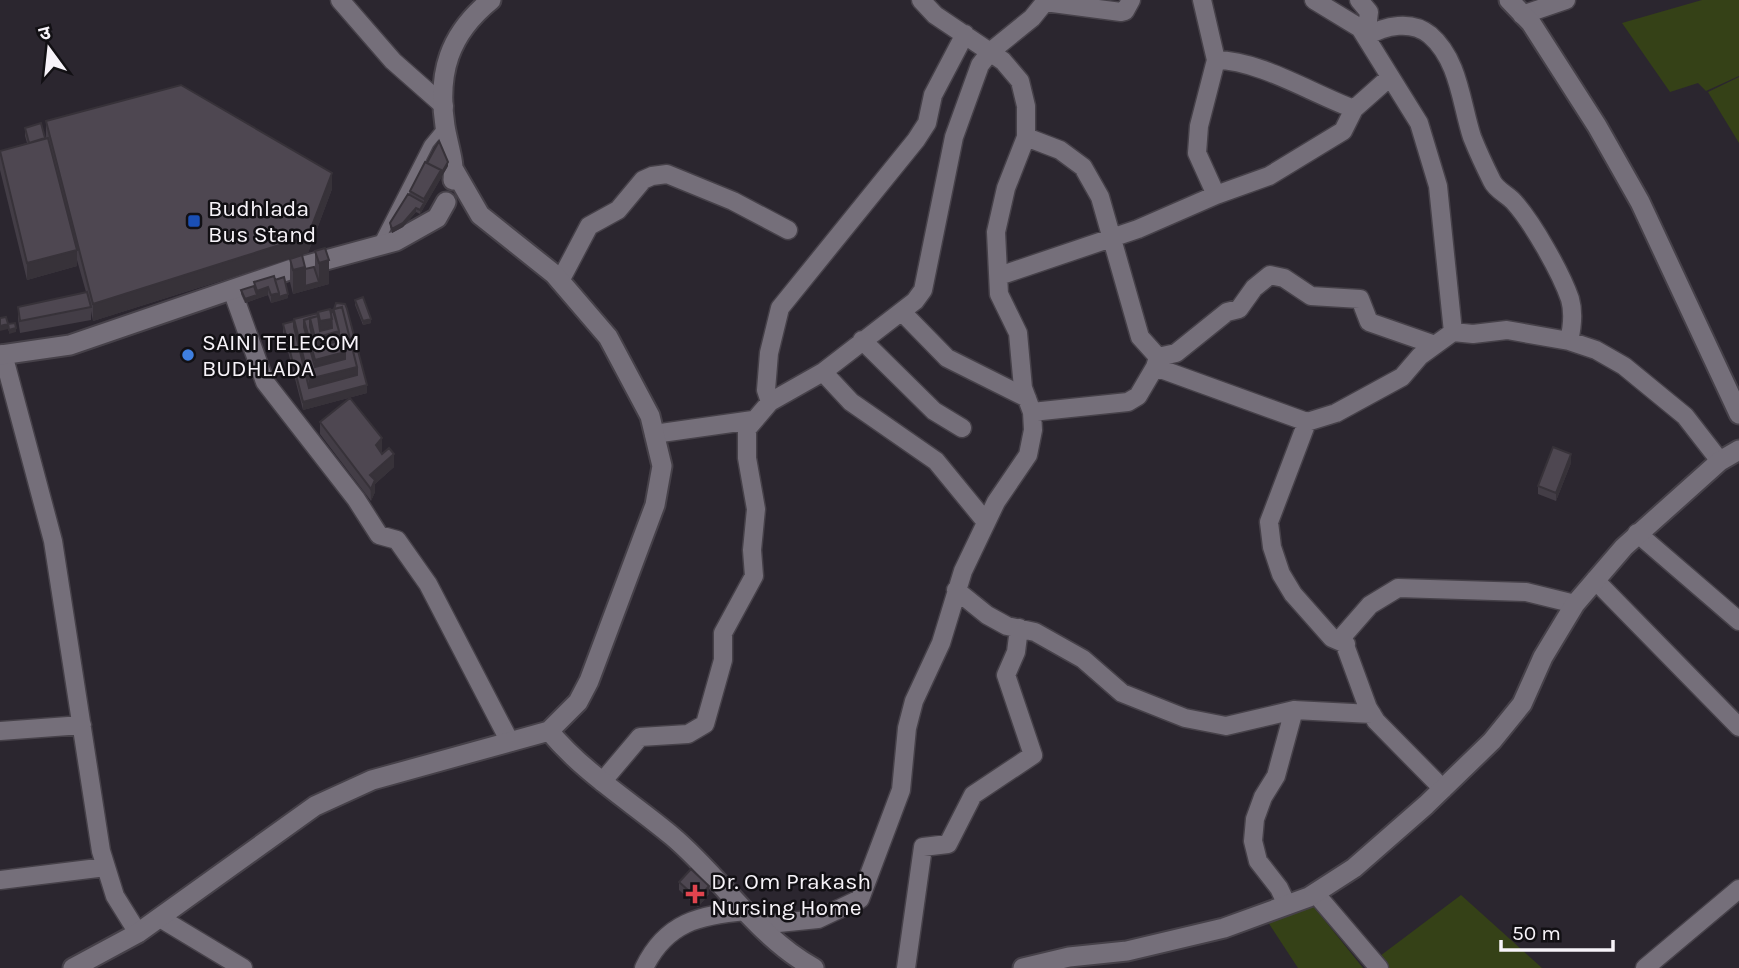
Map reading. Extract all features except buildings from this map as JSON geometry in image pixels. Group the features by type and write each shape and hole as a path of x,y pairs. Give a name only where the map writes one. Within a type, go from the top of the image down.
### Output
{"street":[{"path":"340,0 445,115"},
{"path":"644,968 665,940 695,917 818,919 860,899 901,789 907,728 914,701 941,643 956,590 996,502 1028,456 1030,405 1023,388 1018,333 999,294 996,232 1000,208 1026,137 1026,106 1020,81 1003,61 936,15 922,0"},
{"path":"601,782 640,737 688,734 705,724 723,660 723,633 754,576 752,550 756,509 746,442 747,429 769,402 823,372 915,301 926,280 954,137 980,65 990,52 1032,18 1045,2 1121,12 1125,11 1131,0"},
{"path":"1202,0 1216,60 1199,126 1197,153 1216,195"},
{"path":"1314,0 1360,27 1419,123 1436,176 1446,236 1453,332"},
{"path":"1508,0 1522,15 1597,126 1640,202 1739,414"},
{"path":"1522,15 1566,0"},
{"path":"73,968 138,933 315,806 372,780 549,731 578,702 644,541 662,466 639,393 608,337 560,281 457,201 445,115 444,71 454,40 481,3"},
{"path":"1364,6 1366,37"},
{"path":"1366,37 1396,26 1415,26 1429,34 1443,48 1456,77 1472,137 1493,185 1514,201 1526,218 1571,301 1573,323 1569,341"},
{"path":"769,402 766,390 769,353 780,308 916,140 927,123 933,95 965,34"},
{"path":"1216,60 1230,60 1252,67 1354,109"},
{"path":"999,276 1093,246 1111,236 1138,229 1216,195 1269,176 1343,131 1354,109 1391,77"},
{"path":"1026,137 1060,150 1083,167 1100,197 1140,337 1157,362 1307,422 1336,413 1402,377 1420,356 1453,332 1473,334 1507,330 1569,341 1596,350 1624,366 1685,416 1720,461"},
{"path":"560,281 589,226 618,209 643,180 652,176 667,174 733,201 788,230"},
{"path":"138,933 115,896 106,867 53,541 2,355 70,345 289,270 376,248 416,233 457,201"},
{"path":"901,312 947,358 1030,405 1128,402 1138,396 1157,362 1176,353 1227,312 1239,309 1254,288 1270,275 1284,278 1311,296 1360,299 1369,322 1435,345"},
{"path":"232,290 265,382 356,499 379,535 397,540 428,584 510,742"},
{"path":"862,340 934,411 962,428"},
{"path":"823,372 851,402 936,461 986,522"},
{"path":"654,434 753,420"},
{"path":"1307,422 1269,522 1272,547 1293,594 1322,629 1332,638 1346,644"},
{"path":"1023,968 1084,962 1183,938 1287,905 1315,893 1354,868 1443,789 1492,741 1522,704 1543,657 1576,604 1637,533 1675,503 1720,461 1739,450"},
{"path":"1637,533 1739,621"},
{"path":"1595,580 1739,727"},
{"path":"1443,789 1372,714 1342,636 1362,614 1398,589 1526,592 1576,604"},
{"path":"956,590 987,615 1035,632 1083,659 1122,693 1185,718 1226,726 1294,710 1372,714"},
{"path":"906,968 923,847 948,844 973,795 1032,755 1006,675 1016,652 1019,628"},
{"path":"1287,905 1279,888 1258,861 1253,841 1255,818 1263,797 1276,776 1294,710"},
{"path":"0,732 82,725"},
{"path":"549,731 565,750 601,782 672,836 753,918 814,968"},
{"path":"0,880 106,867"},
{"path":"1645,968 1739,889"},
{"path":"1315,893 1379,968"},
{"path":"160,918 243,968"}],"lane":[{"path":"1364,6 1396,26"},
{"path":"376,248 445,115"}],"green space":[{"path":"1702,0 1739,0 1739,76 1706,91 1698,83 1670,92 1622,23"},
{"path":"1739,77 1739,143 1708,92"},
{"path":"1461,895 1542,968 1389,968 1380,956"},
{"path":"1310,902 1363,968 1298,968 1266,919"}],"place":[{"name":"Budhlada Bus Stand","path":"194,221"},
{"name":"SAINI TELECOM BUDHLADA","path":"188,355"},
{"name":"Dr. Om Prakash Nursing Home","path":"695,894"}]}
